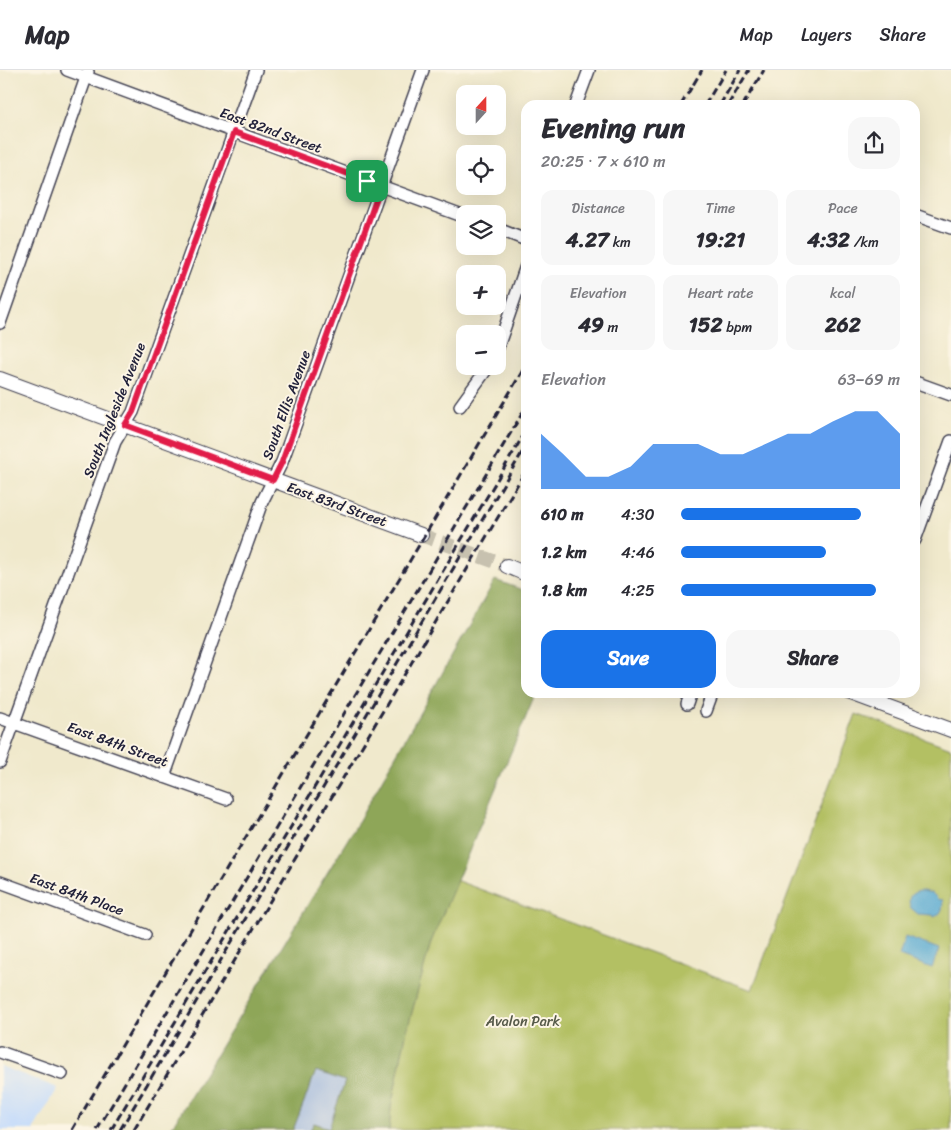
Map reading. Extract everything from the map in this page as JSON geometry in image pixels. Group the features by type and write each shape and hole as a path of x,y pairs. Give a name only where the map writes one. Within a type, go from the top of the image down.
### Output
{"street":[{"name":"East 82nd Street","path":"67,70 87,74 234,132 456,214"},
{"name":"South Ingleside Avenue","path":"0,762 115,442 133,412 256,70"},
{"name":"South Ellis Avenue","path":"164,777 262,502 285,453 423,70"},
{"path":"578,100 589,70"},
{"path":"0,323 87,74"},
{"path":"920,217 951,228"},
{"path":"506,232 521,238"},
{"path":"506,325 521,280"},
{"path":"460,406 482,375"},
{"name":"East 83rd Street","path":"0,379 421,535"},
{"path":"920,384 951,395"},
{"path":"920,526 951,441"},
{"path":"507,566 521,572"},
{"path":"687,704 689,698"},
{"path":"706,711 711,698"},
{"path":"867,698 951,730"},
{"name":"East 84th Street","path":"0,718 226,799"},
{"name":"East 84th Place","path":"0,882 145,935"},
{"path":"0,1052 62,1074"}],"shaded area":[{"path":"0,1066 58,1088 33,1130 0,1130"},
{"path":"316,1070 345,1081 329,1129 314,1123 310,1130 293,1130"}],"green space":[{"path":"495,580 521,589 521,698 534,698 431,942 406,1034 391,1107 389,1130 310,1130 314,1123 329,1128 345,1081 316,1071 293,1130 170,1130 354,829"},
{"name":"Avalon Park","path":"856,714 951,748 951,1130 389,1130 391,1107 406,1034 431,942 455,880 752,990"}],"water":[{"path":"923,891 932,893 939,900 942,899 942,910 937,916 918,914 911,908 909,901 911,895"},
{"path":"905,937 939,949 932,968 899,956"}],"tunnel":[{"path":"421,535 507,566"}],"railway":[{"path":"684,100 702,70"},
{"path":"708,100 726,70"},
{"path":"723,100 740,70"},
{"path":"731,100 749,70"},
{"path":"746,100 764,70"},
{"path":"72,1130 521,373"},
{"path":"97,1130 521,415"},
{"path":"111,1130 521,439"},
{"path":"120,1130 521,454"},
{"path":"134,1130 521,478"}],"route":[{"path":"234,132 367,181 381,186 282,462 273,480 125,425 133,412 234,132"}]}
